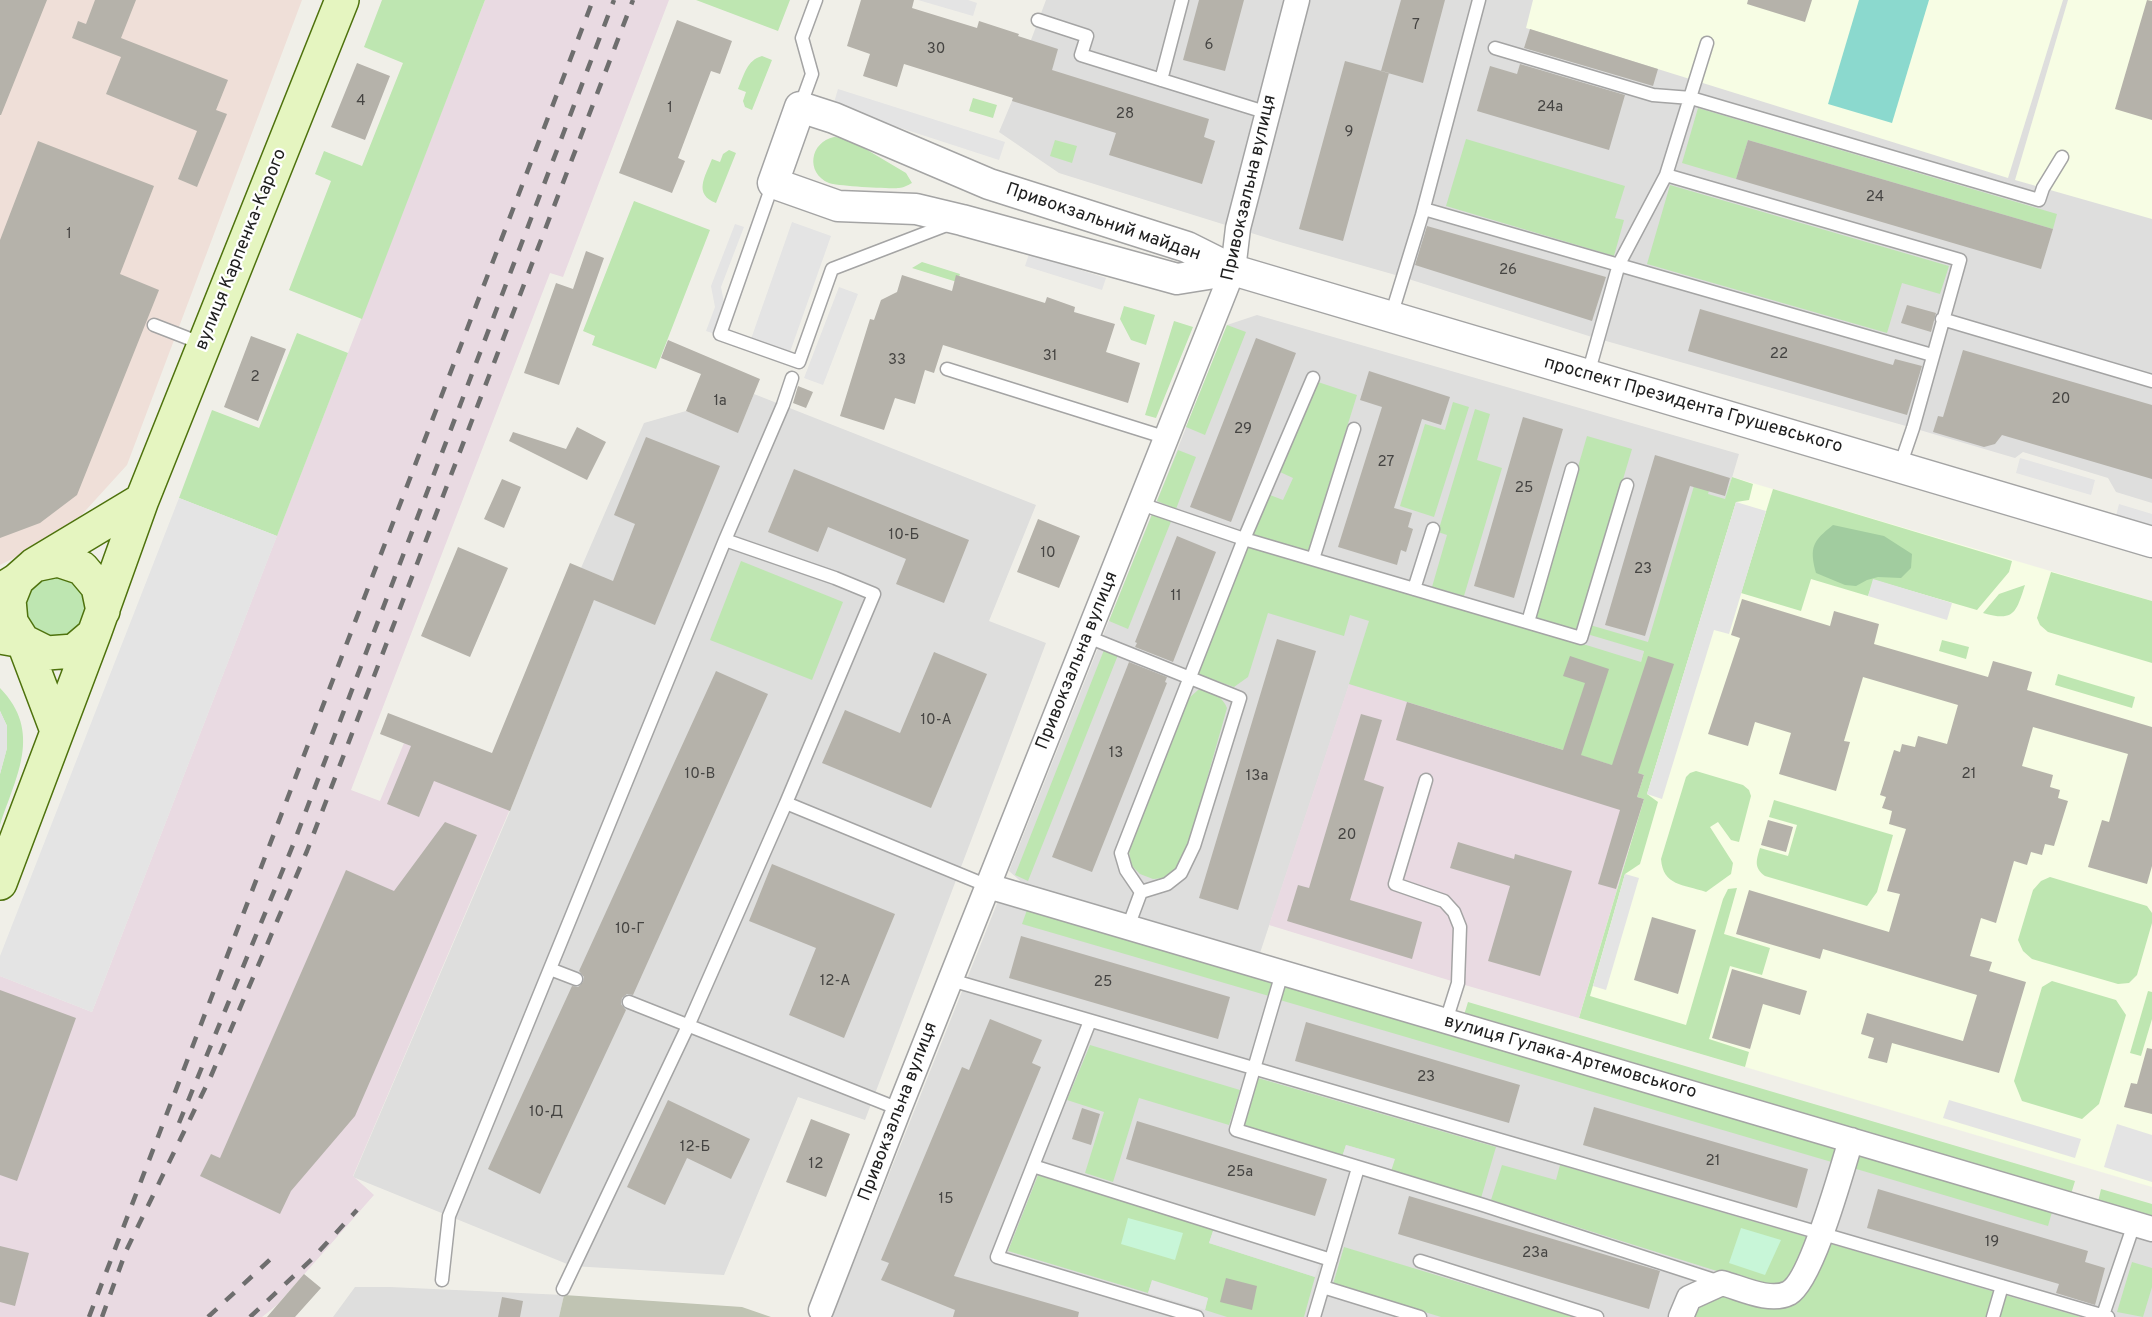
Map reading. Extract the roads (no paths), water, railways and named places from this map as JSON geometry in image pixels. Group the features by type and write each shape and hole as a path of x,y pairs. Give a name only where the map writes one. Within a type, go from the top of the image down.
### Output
{"main road":[{"name":"вулиця Карпенка-Карого","path":"57,730 142,500 342,0"},
{"path":"0,883 57,730 11,639 9,600 17,578 142,500"},
{"path":"11,639 47,653 74,651 98,622 98,586 82,568 58,560 17,578"}],"street":[{"name":"Привокзальна вулиця","path":"821,1310 1233,270 1238,228 1297,0"},
{"path":"773,183 800,107"},
{"name":"Привокзальний майдан","path":"800,107 834,118 989,184 1187,247 1233,270"},
{"name":"Привокзальний майдан","path":"773,183 838,206 916,209 1177,279 1233,270"},
{"name":"проспект Президента Грушевського","path":"1233,270 2152,542"},
{"name":"вулиця Гулака-Артемовського","path":"988,886 2143,1227"},
{"path":"1681,1317 1689,1298 1722,1283 1771,1297 1789,1293 1800,1281 1822,1234 1851,1140"}],"lane":[{"path":"800,107 812,74 802,38 816,0"},
{"path":"1161,80 1182,0"},
{"path":"1390,317 1424,209 1479,0"},
{"path":"1038,20 1087,36 1081,55 1268,113"},
{"path":"1587,375 1619,264 1666,175 1707,43"},
{"path":"1495,48 1653,95 1691,98 2039,200 2043,188 2062,157"},
{"path":"1666,175 1960,260 1900,467"},
{"path":"773,183 720,334 799,362 832,269 962,220"},
{"path":"1424,209 1932,355"},
{"path":"1942,319 2152,381"},
{"path":"154,325 204,345"},
{"path":"947,369 1167,438"},
{"path":"442,1280 450,1216 725,540 783,405 792,378"},
{"path":"1141,892 1126,870 1121,853 1244,539 1313,378"},
{"path":"1312,559 1354,429"},
{"path":"1528,622 1572,469"},
{"path":"1141,504 1244,539 1581,638 1627,485"},
{"path":"1414,589 1434,529"},
{"path":"563,1289 688,1026 786,803 874,594 725,540"},
{"path":"1088,637 1240,698 1194,846 1181,873 1167,884 1141,892"},
{"path":"1426,780 1395,884 1444,901 1454,912 1460,927 1458,983 1446,1021"},
{"path":"786,803 988,886"},
{"path":"1128,927 1141,892"},
{"path":"550,969 576,979"},
{"path":"1282,973 1236,1130 1483,1205 1722,1283"},
{"path":"951,980 2106,1316 2143,1227"},
{"path":"629,1002 899,1109"},
{"path":"1090,1021 997,1257 1197,1317"},
{"path":"1033,1166 1331,1260"},
{"path":"1314,1317 1358,1167"},
{"path":"1420,1261 1597,1317"},
{"path":"1993,1317 2002,1286"},
{"path":"1323,1287 1420,1317"}],"railway":[{"path":"89,1317 593,0"},
{"path":"179,1123 293,845 614,0"},
{"path":"102,1317 126,1251 211,1076 307,851 633,0"},
{"path":"250,1317 312,1259 357,1210"},
{"path":"208,1317 275,1255"}]}
